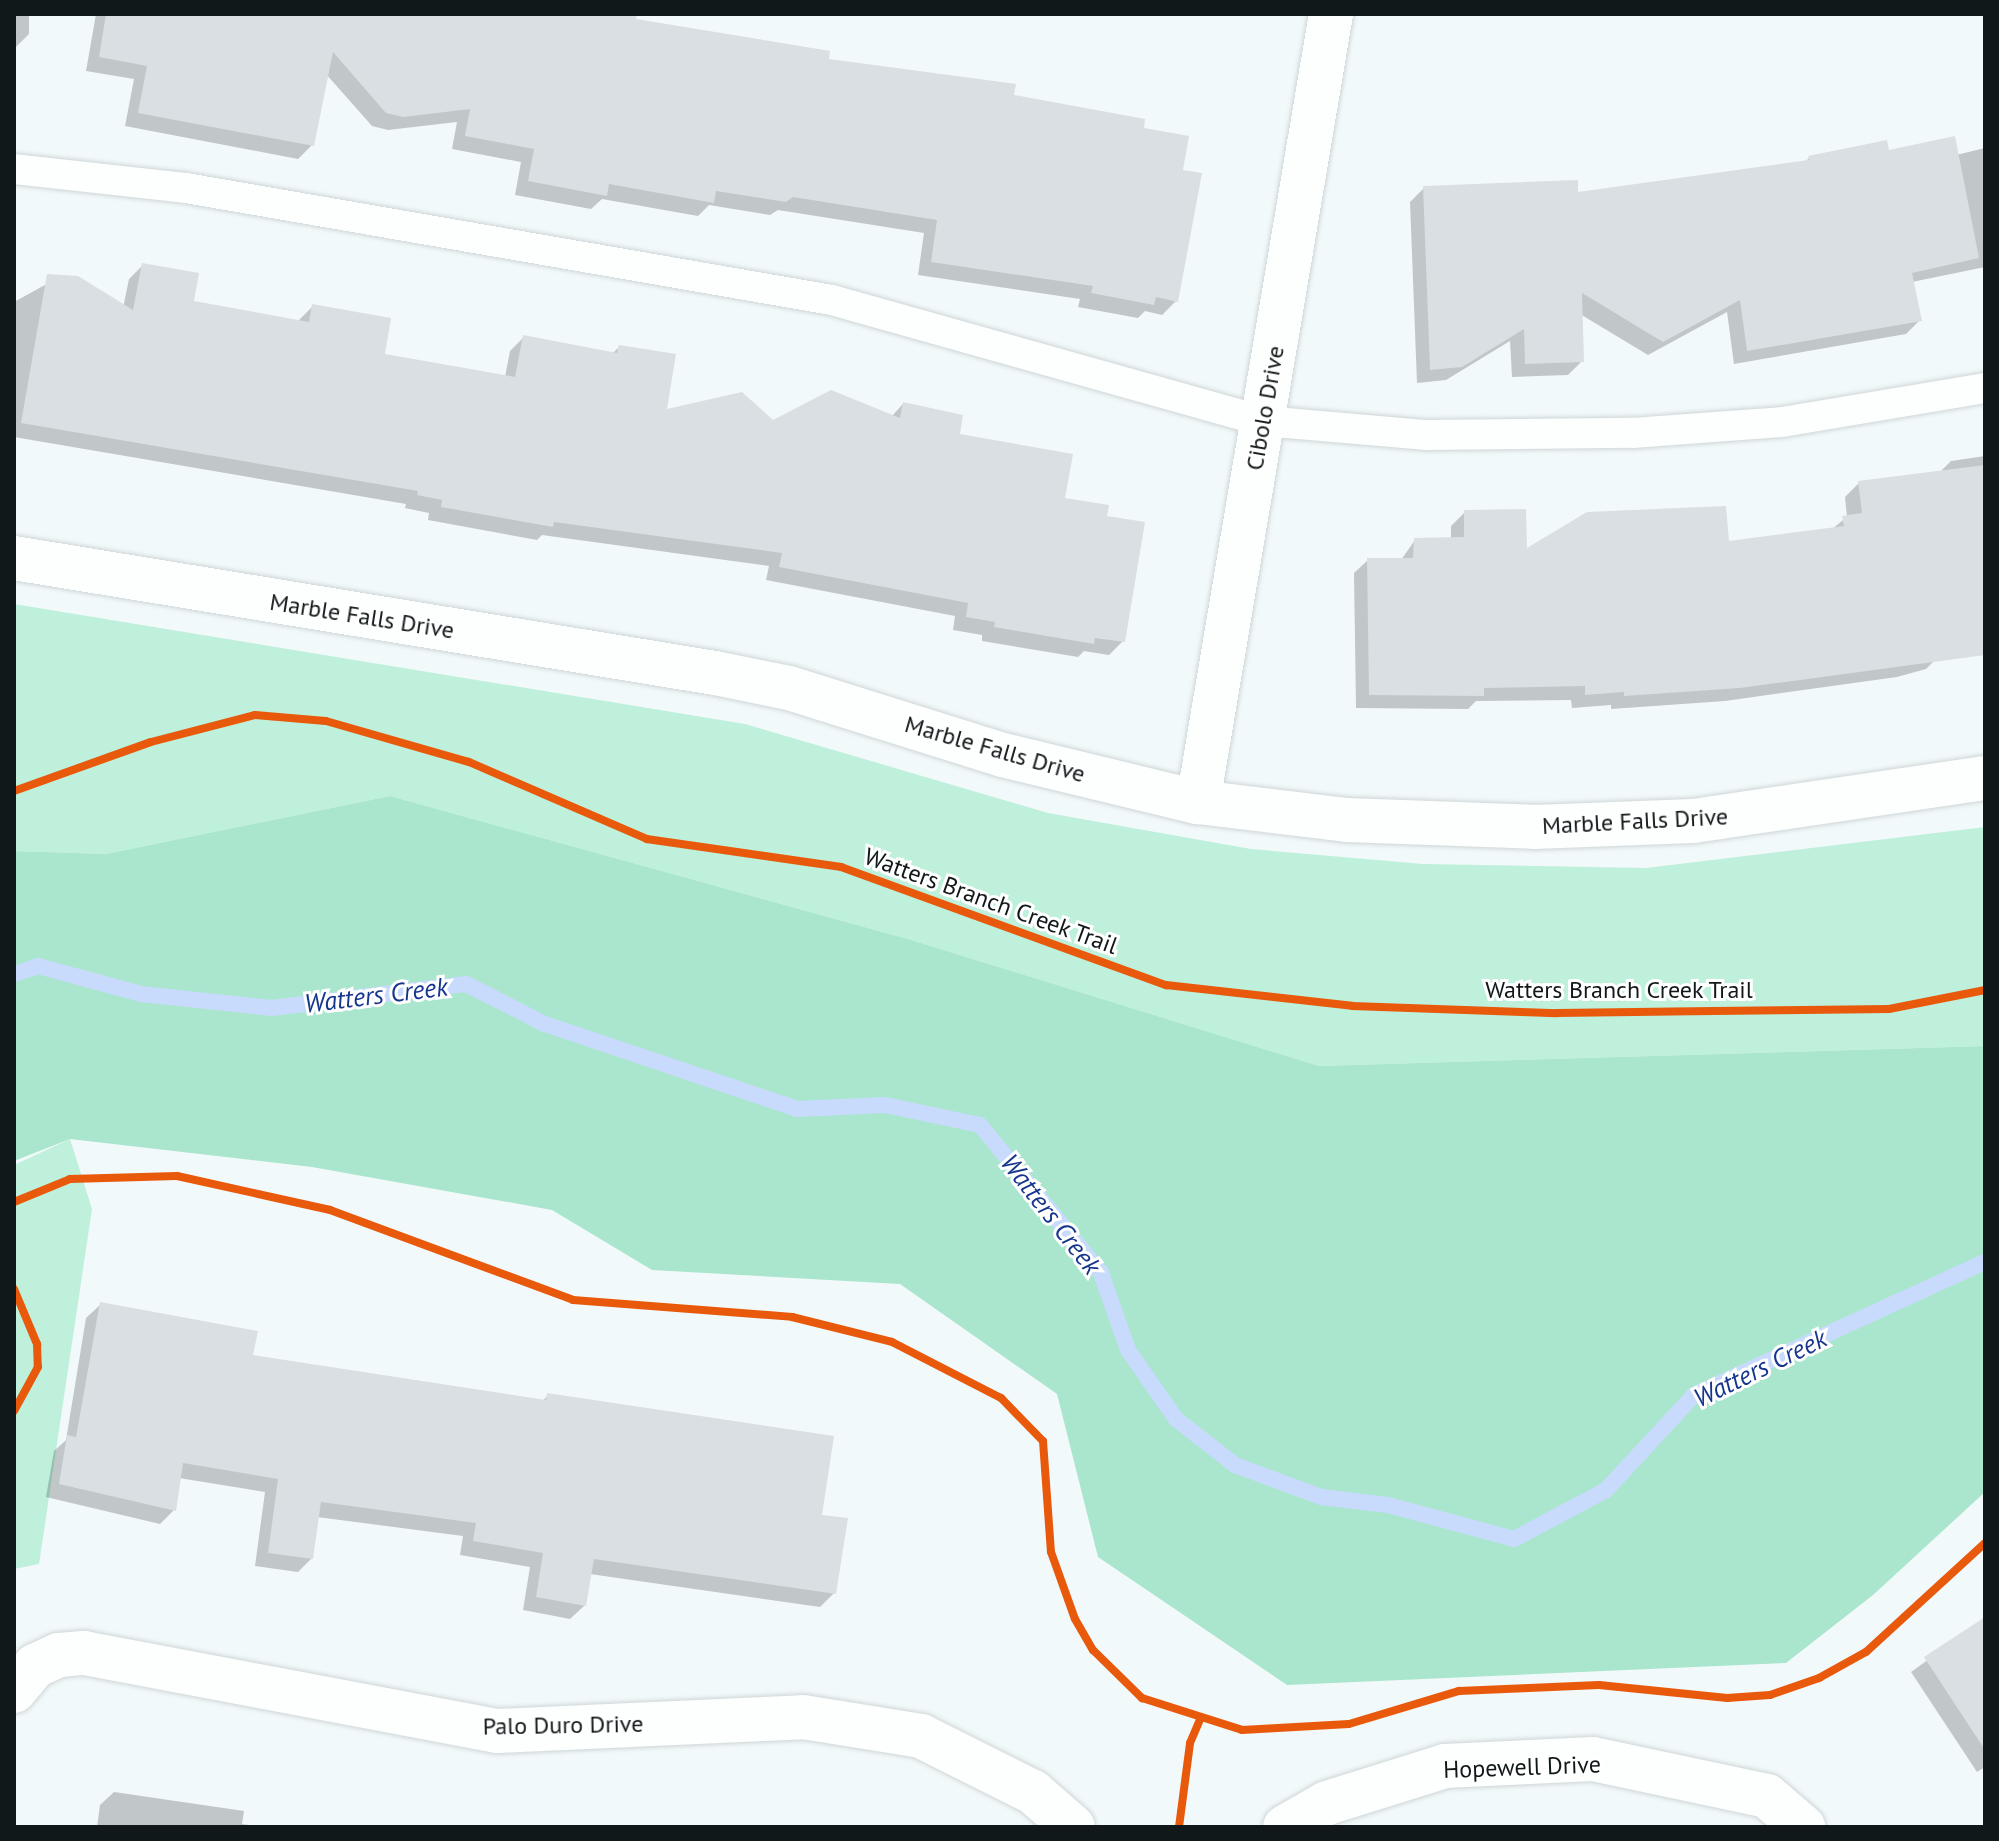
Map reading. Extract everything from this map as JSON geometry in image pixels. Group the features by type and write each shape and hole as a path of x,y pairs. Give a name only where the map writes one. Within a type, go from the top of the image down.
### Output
{"street":[{"name":"Cibolo Drive","path":"1198,802 1331,14"},
{"name":"Marble Falls Drive","path":"14,558 789,688 1003,755 1198,802 1347,820 1534,827 1693,821 1985,778"},
{"name":"Palo Duro Drive","path":"25,1678 59,1655 84,1653 498,1731 803,1717 921,1736 1033,1792 1073,1827"},
{"name":"Hopewell Drive","path":"1285,1827 1327,1803 1445,1766 1593,1759 1767,1796 1803,1827"}],"lane":[{"path":"14,169 186,188 832,300 1263,421 1427,435 1633,433 1782,422 1985,388"}],"green space":[{"path":"14,604 745,724 1048,813 1251,849 1423,864 1646,868 1985,827 1985,1046 1319,1066 908,939 390,796 106,854 14,851"},
{"path":"390,796 908,939 1319,1066 1985,1046 1985,1492 1873,1595 1786,1663 1287,1685 1098,1557 1057,1394 900,1284 652,1270 552,1210 312,1167 70,1139 14,1161 14,851 106,854"},
{"path":"70,1139 92,1209 39,1564 14,1569 14,1165"}],"building":[{"path":"106,14 637,14 636,19 830,51 829,59 1016,84 1014,95 1145,119 1144,128 1189,136 1183,170 1202,173 1178,302 1156,297 1154,305 1091,293 1093,286 931,262 937,220 793,197 786,202 716,191 714,203 609,184 607,196 528,181 534,149 465,136 470,109 403,117 386,113 333,52 314,146 138,113 147,66 99,57"},
{"path":"1955,136 1979,258 1912,273 1922,321 1747,351 1740,300 1663,342 1582,293 1584,362 1525,364 1524,329 1462,367 1430,370 1423,186 1578,180 1578,192 1809,160 1808,156 1887,140 1889,150"},
{"path":"142,263 199,273 194,301 309,322 312,304 391,318 385,354 515,377 523,335 617,353 619,345 676,354 667,409 742,392 773,420 831,390 900,418 903,402 963,415 960,434 1073,454 1065,498 1109,505 1107,516 1145,522 1125,642 1095,638 1094,644 994,627 995,622 966,617 968,603 779,567 782,553 554,522 553,527 441,507 442,500 417,495 418,491 21,423 47,274 78,276 133,310"},
{"path":"1985,465 1985,655 1740,688 1624,696 1624,692 1585,695 1585,686 1484,688 1484,696 1369,695 1367,558 1413,558 1414,538 1464,537 1464,510 1526,509 1527,548 1587,512 1726,506 1729,541 1844,526 1842,516 1862,513 1858,481"},
{"path":"100,1302 258,1331 253,1355 546,1400 547,1393 834,1436 822,1515 848,1518 836,1594 594,1559 586,1606 536,1597 543,1553 473,1541 476,1523 321,1502 313,1559 268,1553 278,1479 183,1463 176,1511 59,1484 67,1435 76,1437"},
{"path":"1985,1617 1985,1750 1924,1657"}],"waterway":[{"name":"Watters Creek","path":"14,974 38,966 141,994 272,1008 466,984 545,1024 797,1109 885,1105 980,1125 1101,1273 1128,1350 1176,1419 1235,1465 1321,1497 1388,1505 1514,1539 1606,1490 1694,1395 1985,1262"}],"cycle path":[{"name":"Watters Branch Creek Trail","path":"14,791 151,742 255,715 326,721 469,762 647,839 841,867 1166,985 1352,1006 1557,1013 1889,1009 1985,990"},
{"path":"14,1202 70,1179 177,1176 330,1210 573,1300 792,1317 892,1342 1001,1398 1043,1441 1051,1552 1075,1619 1093,1650 1142,1698 1242,1730 1349,1724 1459,1691 1599,1685 1727,1698 1770,1695 1819,1678 1866,1652 1985,1543"},
{"path":"14,1289 37,1344 38,1367 14,1411"},
{"path":"1179,1827 1190,1743 1200,1719"}]}
